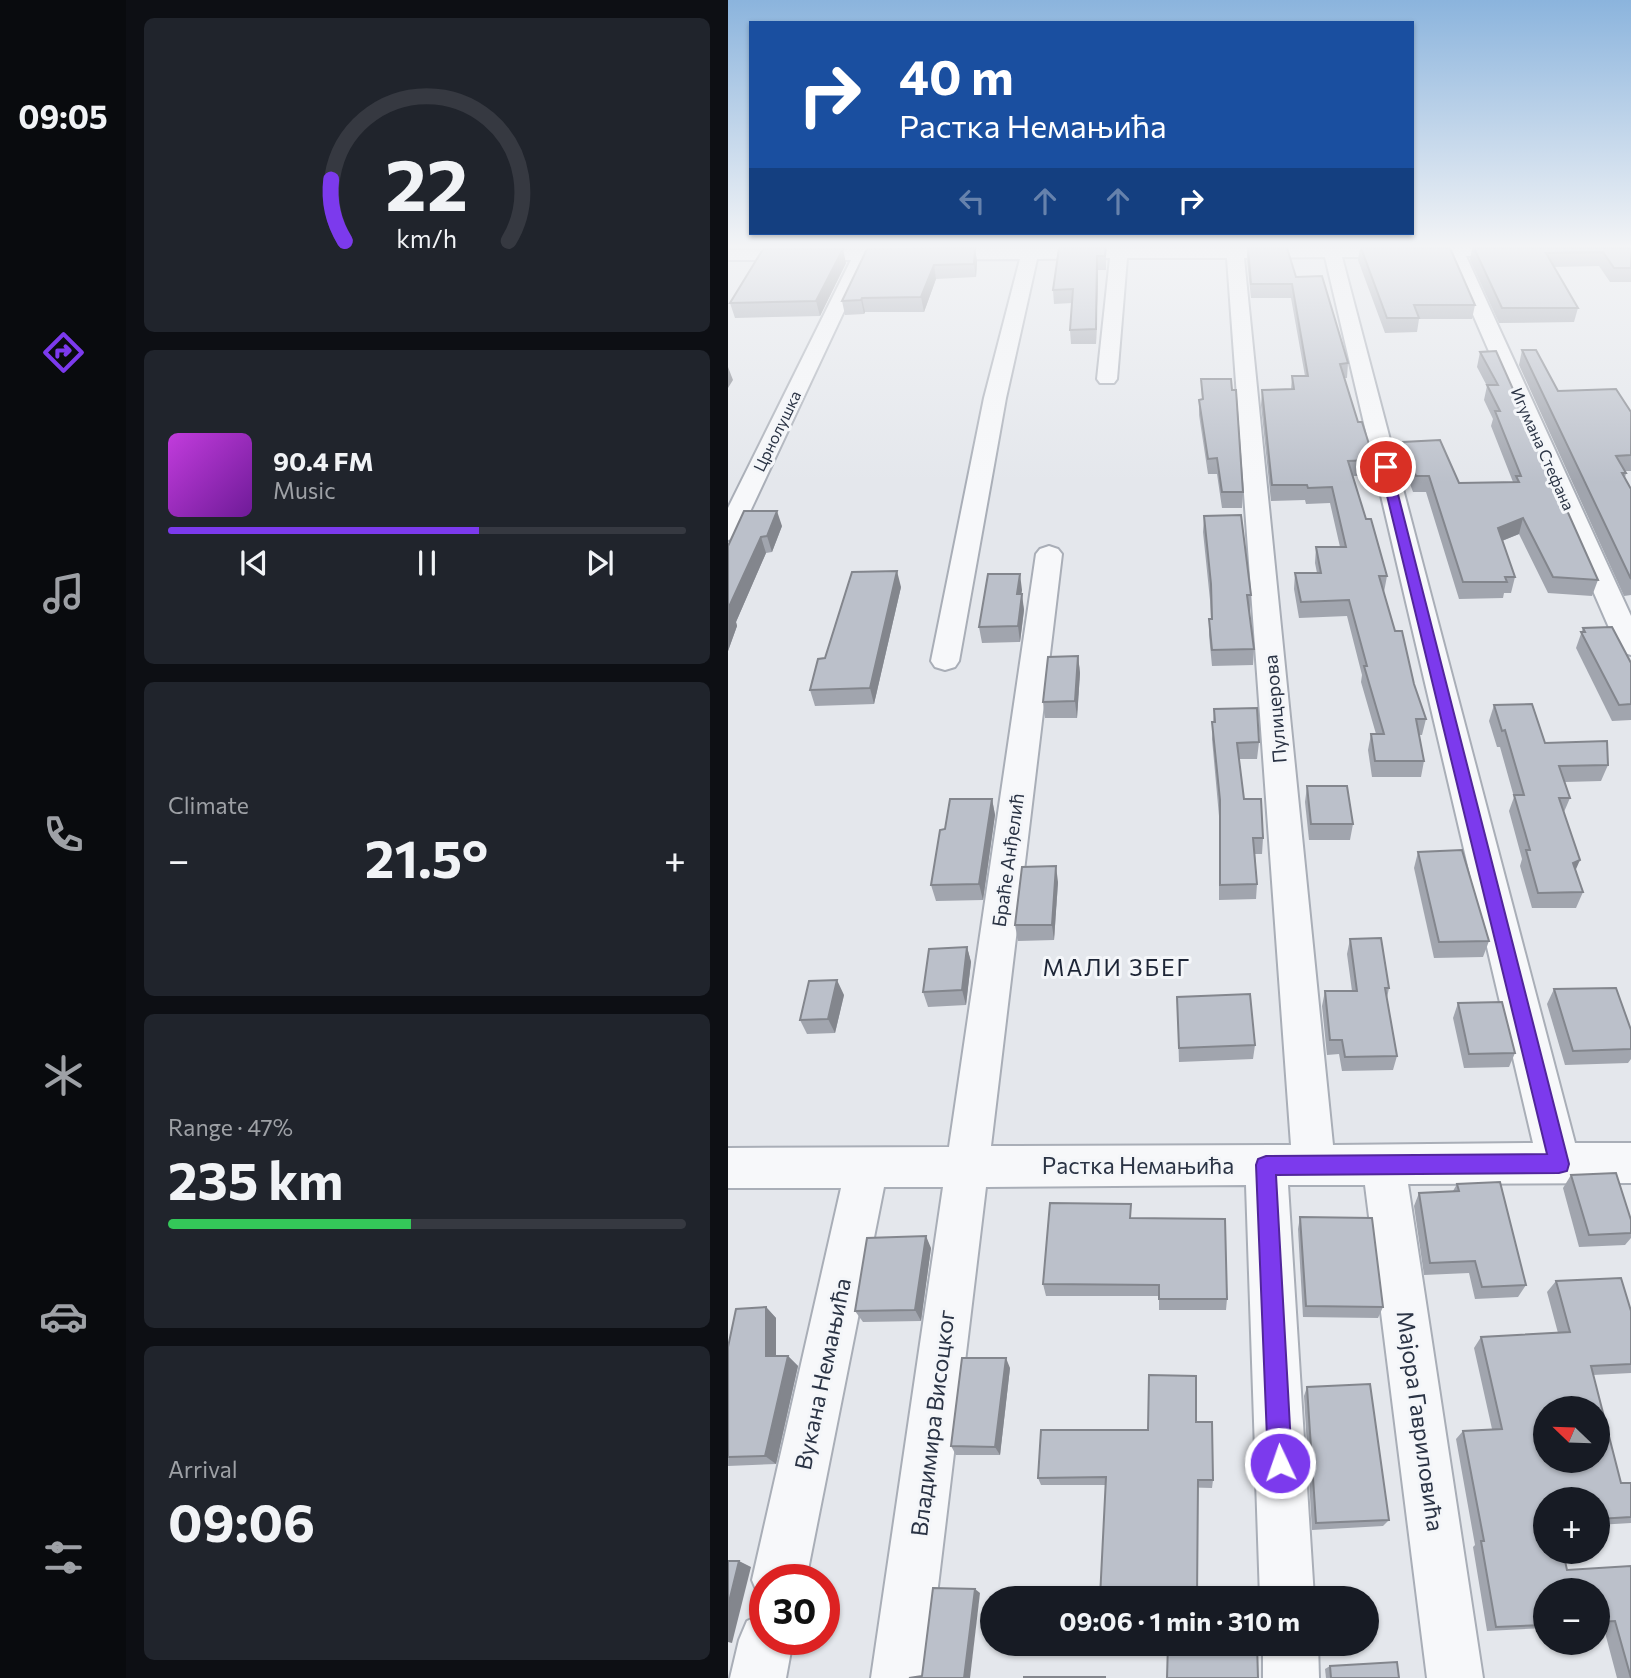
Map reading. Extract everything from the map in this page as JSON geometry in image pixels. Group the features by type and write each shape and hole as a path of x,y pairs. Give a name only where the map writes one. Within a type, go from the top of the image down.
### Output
{"street":[{"name":"Црнолушка","path":"728,533 827,326"},
{"path":"945,661 995,398 1012,326"},
{"path":"1107,379 1112,326"},
{"name":"Пулицерова","path":"1241,326 1314,1165"},
{"path":"1350,326 1559,1164"},
{"name":"Игумана Стефана","path":"1488,326 1631,646"},
{"name":"Браће Анђелић","path":"966,1167 1049,554"},
{"name":"Растка Немањића","path":"728,1168 1631,1163"},
{"path":"1266,1165 1286,1586"},
{"name":"Мајора Гавриловића","path":"1384,1165 1455,1678"},
{"name":"Владимира Висоцког","path":"899,1678 966,1167"},
{"name":"Вукана Немањића","path":"782,1564 867,1168"},
{"path":"758,1678 763,1655"},
{"path":"1290,1656 1291,1678"}],"building":[{"path":"1070,326 1096,326 1096,329 1070,330"},
{"path":"1299,326 1337,326 1348,363 1340,364 1358,422 1362,422 1374,460 1348,461 1366,519 1371,519 1387,576 1379,576 1395,631 1402,631 1414,684 1426,719 1416,719 1424,761 1375,761 1371,734 1384,734 1364,666 1367,666 1349,600 1301,602 1295,573 1321,573 1316,547 1346,547 1332,487 1272,485 1262,390 1294,389 1292,376 1308,376"},
{"path":"1522,350 1536,350 1558,391 1616,389 1631,412 1631,455 1616,456 1631,489 1631,579"},
{"path":"1496,351 1598,580 1553,577 1523,518 1498,528 1515,577 1505,577 1507,582 1463,582 1429,476 1416,476 1403,442 1440,440 1459,483 1519,482 1516,476 1521,476 1495,411 1500,411 1487,385 1498,385 1480,352"},
{"path":"1201,379 1231,379 1232,390 1236,390 1243,492 1222,492 1217,458 1208,459 1199,400 1203,399"},
{"path":"744,511 777,511 767,536 761,537 728,609 728,546"},
{"path":"1241,515 1251,595 1247,595 1254,649 1212,650 1209,619 1212,619 1211,584 1204,516"},
{"path":"897,571 870,688 810,690 818,659 825,658 852,572"},
{"path":"988,574 1020,574 1017,594 1022,594 1018,626 979,627"},
{"path":"1612,627 1631,663 1631,704 1619,705 1581,632 1585,632 1583,628"},
{"path":"1078,656 1075,701 1043,702 1048,657"},
{"path":"1532,704 1545,743 1607,741 1608,765 1559,766 1570,798 1559,798 1580,860 1573,863 1583,892 1538,893 1526,850 1530,850 1514,795 1524,795 1505,730 1502,731 1494,705"},
{"path":"1257,708 1259,742 1237,743 1244,799 1261,799 1263,838 1253,838 1257,884 1220,885 1220,800 1212,722 1215,722 1214,709"},
{"path":"1307,786 1347,786 1353,824 1311,824"},
{"path":"950,799 992,799 979,884 931,885 940,830 945,829"},
{"path":"1462,850 1489,941 1439,942 1418,852"},
{"path":"1056,866 1052,925 1015,925 1022,867"},
{"path":"1381,938 1389,988 1385,988 1397,1056 1345,1057 1342,1040 1330,1040 1325,991 1357,991 1350,939"},
{"path":"967,947 962,990 923,992 929,949"},
{"path":"837,980 828,1019 800,1020 809,981"},
{"path":"1616,988 1631,1030 1631,1049 1573,1051 1554,989"},
{"path":"1250,994 1255,1045 1179,1048 1177,997"},
{"path":"1502,1002 1515,1053 1469,1054 1458,1003"},
{"path":"1616,1173 1631,1220 1631,1233 1589,1235 1571,1175"},
{"path":"1500,1182 1526,1285 1482,1287 1475,1261 1430,1263 1419,1193 1459,1191 1457,1184"},
{"path":"1050,1203 1131,1204 1130,1218 1225,1219 1227,1299 1159,1299 1159,1285 1043,1284"},
{"path":"1300,1217 1372,1218 1383,1307 1306,1306"},
{"path":"926,1236 915,1310 855,1311 867,1238"},
{"path":"1621,1278 1631,1311 1631,1364 1591,1366 1599,1396 1533,1396 1533,1474 1610,1474 1610,1440 1621,1483 1631,1483 1631,1517 1610,1518 1610,1487 1533,1487 1533,1564 1566,1564 1567,1570 1631,1566 1631,1678 1615,1621 1610,1621 1610,1578 1533,1578 1533,1625 1496,1627 1481,1541 1484,1541 1463,1431 1502,1429 1481,1337 1570,1332 1556,1281"},
{"path":"766,1307 766,1356 788,1356 765,1456 728,1457 728,1347 736,1309"},
{"path":"962,1358 1006,1358 995,1447 951,1446"},
{"path":"1149,1375 1196,1376 1196,1422 1212,1422 1213,1480 1198,1480 1197,1586 1101,1586 1106,1477 1038,1478 1041,1430 1148,1430"},
{"path":"1370,1384 1389,1520 1316,1523 1307,1387"},
{"path":"728,1561 739,1561 728,1606"},
{"path":"933,1588 975,1589 964,1678 909,1678 922,1676"},
{"path":"1168,1656 1257,1656 1258,1678 1167,1678"},
{"path":"1397,1662 1399,1678 1331,1678 1330,1666"},
{"path":"1023,1677 1105,1677 1105,1678"}],"district":[{"name":"МАЛИ ЗБЕГ","path":"1117,968"}],"route":[{"path":"1280,1463 1266,1165 1559,1164 1386,467"}]}
